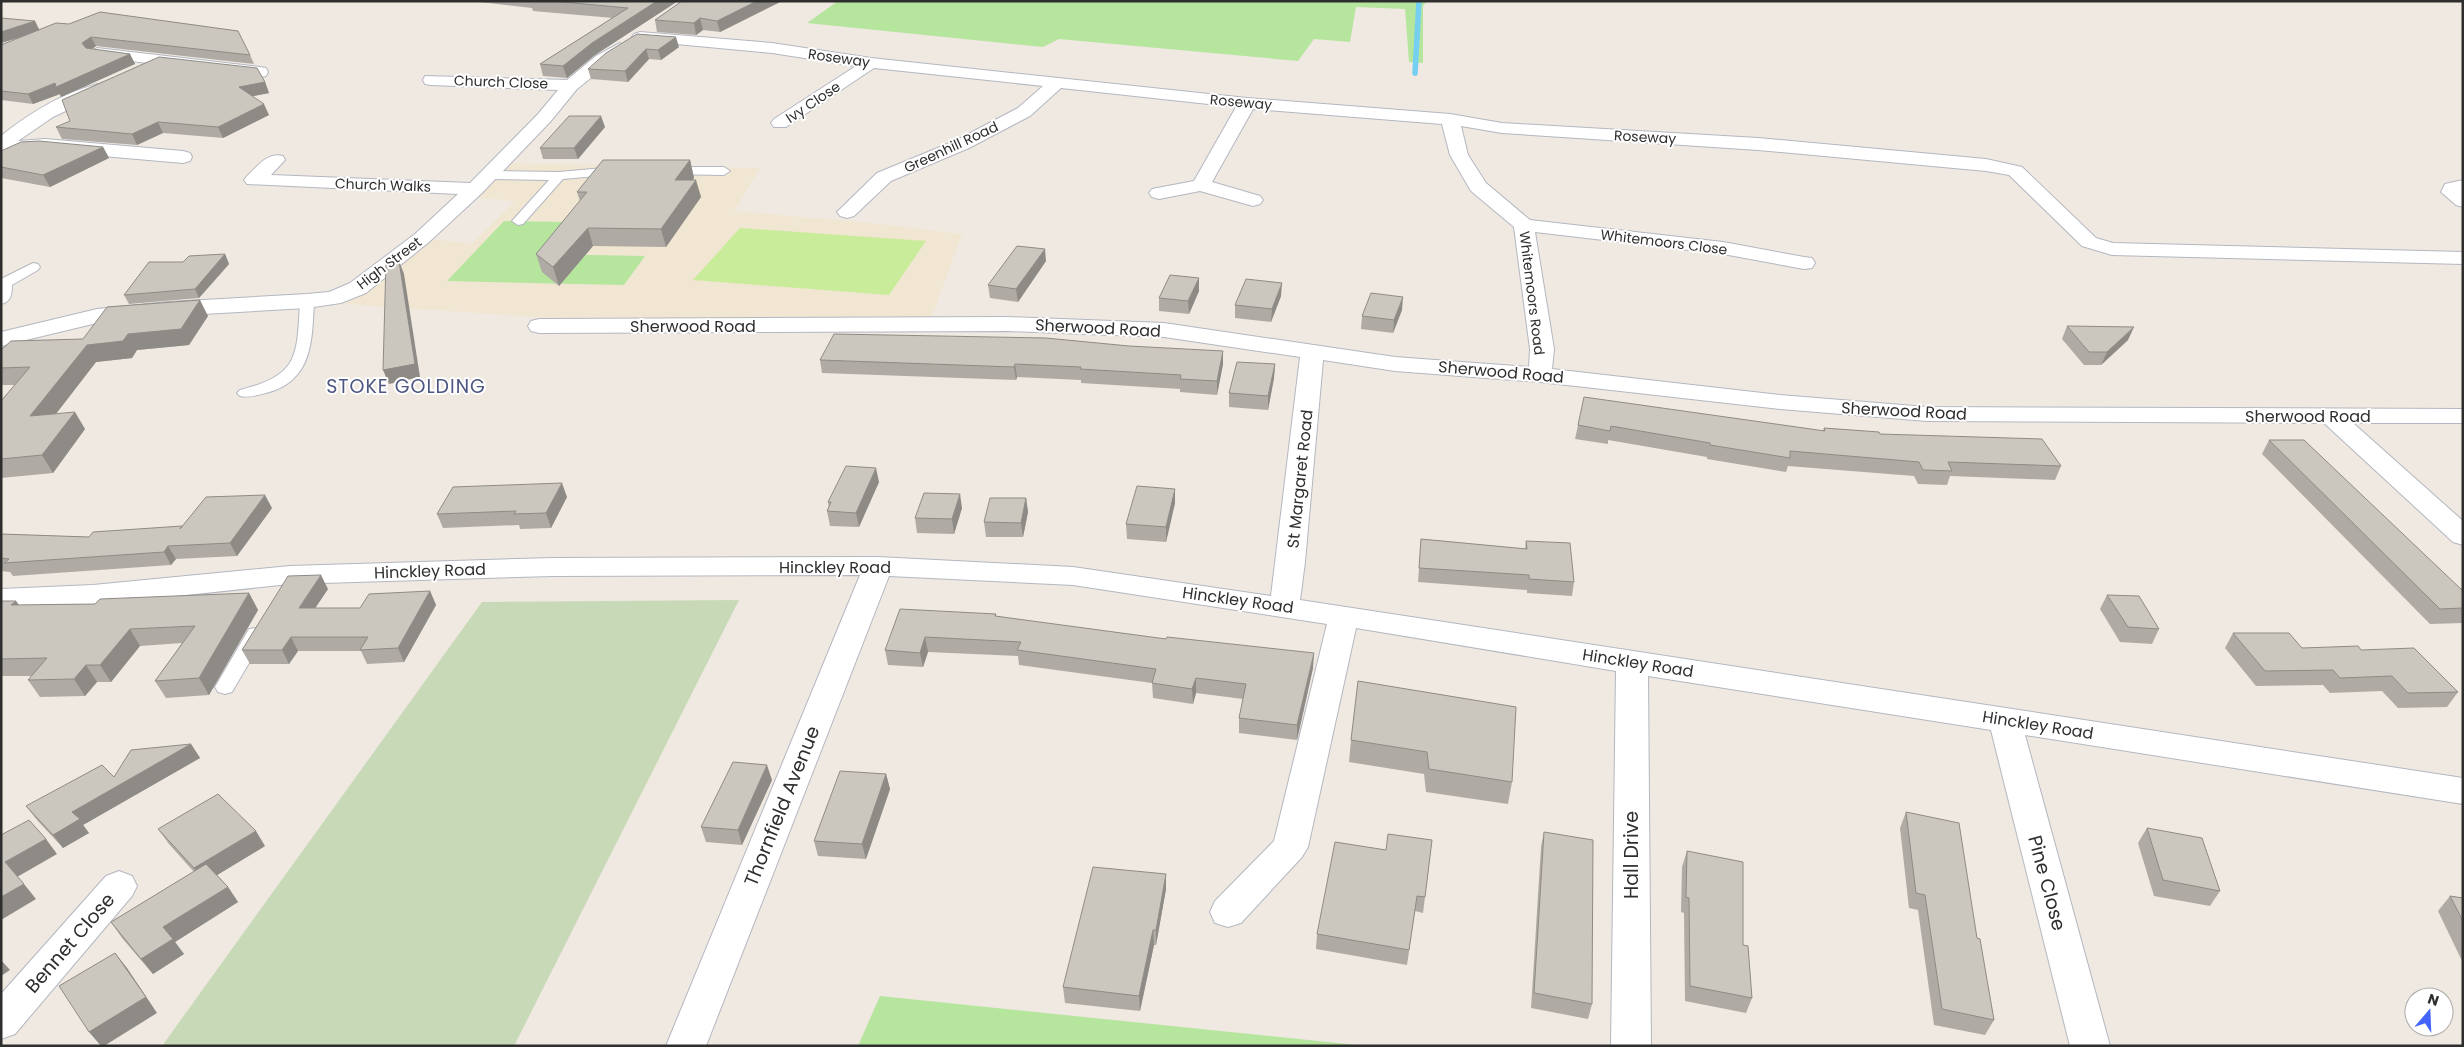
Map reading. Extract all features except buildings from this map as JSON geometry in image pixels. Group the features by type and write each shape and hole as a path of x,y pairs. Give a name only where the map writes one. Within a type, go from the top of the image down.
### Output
{"street":[{"name":"High Street","path":"1,339 44,327 97,316 169,309 307,301 333,298 358,288 422,238 482,182 544,118 571,85 602,59 666,17"},
{"name":"Roseway","path":"638,37 772,48 870,63 1247,103 1450,119 1502,128 1758,144 1986,166 2015,171 2089,242 2112,249 2463,258"},
{"path":"98,53 260,72"},
{"path":"135,73 161,61"},
{"name":"Ivy Close","path":"761,124 785,125 870,63"},
{"name":"Church Close","path":"431,80 571,85"},
{"name":"Greenhill Road","path":"847,212 884,177 963,144 1024,112 1057,83"},
{"path":"1,146 26,124 109,84"},
{"path":"1201,185 1247,103"},
{"name":"Whitemoors Road","path":"1450,119 1459,155 1478,187 1524,225 1542,349 1540,375"},
{"path":"1,146 45,145 183,157"},
{"name":"Church Walks","path":"276,160 254,180 291,182 482,182"},
{"path":"1159,193 1201,185 1253,200"},
{"path":"2463,186 2452,188 2451,192 2463,201"},
{"name":"Whitemoors Close","path":"1524,225 1723,248 1804,262"},
{"name":"Sherwood Road","path":"539,326 1007,324 1164,330 1394,364 1540,375 1780,402 1927,414 2463,416"},
{"name":"St Margaret Road","path":"1284,606 1291,562 1312,351"},
{"path":"2332,417 2463,536"},
{"name":"Hinckley Road","path":"1,599 553,567 878,566 1073,576 1284,606 1469,635 1632,664 2463,791"},
{"name":"Thornfield Avenue","path":"686,1046 878,566"},
{"path":"1228,912 1290,847 1344,616"},
{"name":"Hall Drive","path":"1631,1046 1632,664"},
{"name":"Pine Close","path":"2005,720 2090,1046"},
{"name":"Bennet Close","path":"1,1022 118,886"}],"lane":[{"path":"482,182 630,170"},
{"path":"658,170 724,171"},
{"path":"518,221 559,176"},
{"path":"1,300 5,295 5,283 33,267"},
{"path":"245,394 264,390 287,380 297,369 304,342 307,301"},
{"path":"225,688 265,618"}],"shaded area":[{"path":"499,163 760,168 734,211 871,223 962,234 931,319 536,317 346,304 343,295 422,238 472,244 515,201 465,197"}],"green space":[{"path":"838,1 1427,1 1423,6 1423,63 1409,62 1405,9 1356,7 1350,42 1314,39 1298,61 1059,39 1043,47 807,23"},
{"path":"504,221 564,222 537,254 645,256 624,285 447,281"},
{"path":"740,228 926,241 889,295 693,280"},
{"path":"739,600 514,1046 162,1046 482,602"},
{"path":"880,996 1366,1046 858,1046"}],"waterway":[{"path":"1415,73 1419,1"}],"district":[{"name":"STOKE GOLDING","path":"406,386"}]}
